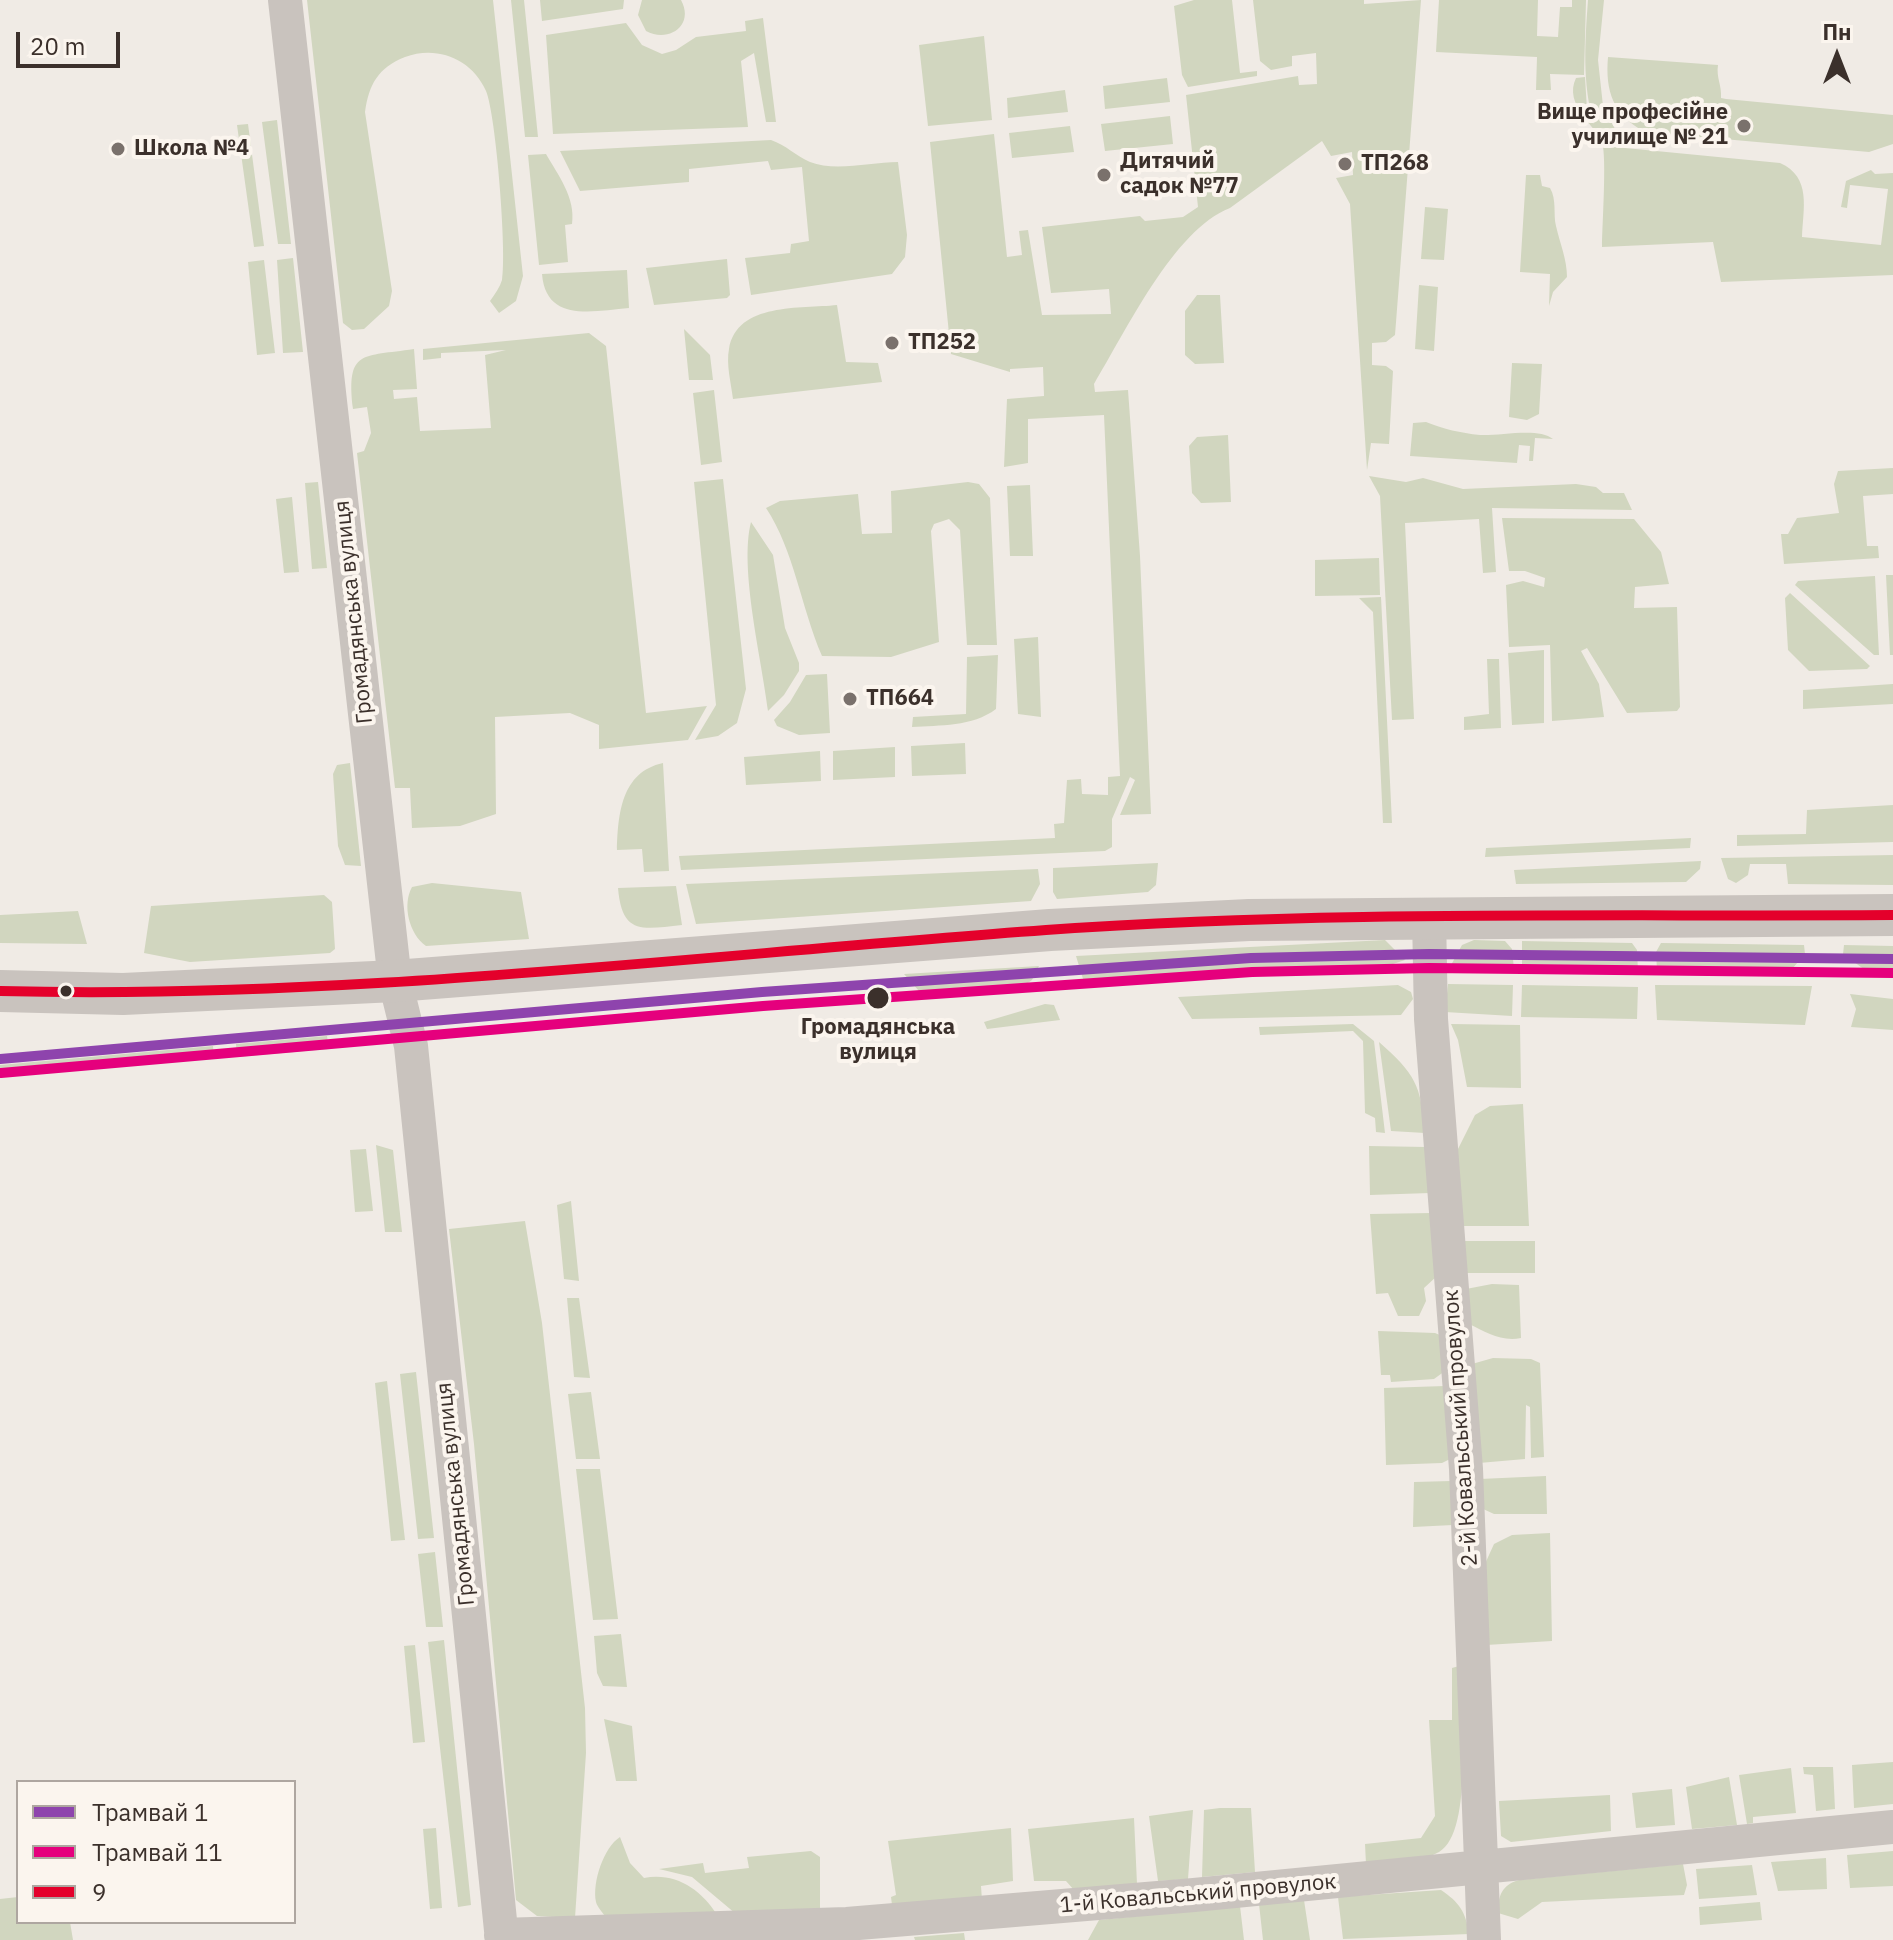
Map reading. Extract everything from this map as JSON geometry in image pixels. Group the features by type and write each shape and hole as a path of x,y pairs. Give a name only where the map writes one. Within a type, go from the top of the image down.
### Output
{"street":[{"name":"Громадянська вулиця","path":"285,0 395,981 411,1046 502,1938"},
{"path":"0,991 123,994 395,981 1050,930 1264,919 1893,915"},
{"name":"2-й Ковальський провулок","path":"1429,916 1431,1019 1466,1469 1484,1940"},
{"name":"1-й Ковальський провулок","path":"502,1938 847,1924 1481,1868 1893,1827"}],"green space":[{"path":"307,0 493,0 523,276 516,301 499,313 490,301 501,283 503,242 500,184 490,105 486,91 472,70 452,58 429,53 405,57 388,66 376,78 369,93 365,112 392,291 389,306 364,329 352,330 343,323"},
{"path":"511,0 524,0 538,137 525,137"},
{"path":"540,0 624,0 623,9 542,21"},
{"path":"642,0 681,0 685,18 682,24 677,30 663,35 646,31 638,15"},
{"path":"1194,0 1232,0 1240,73 1257,71 1257,76 1188,87 1182,75 1174,6"},
{"path":"1253,0 1364,0 1364,4 1421,0 1395,335 1386,342 1372,343 1372,365 1386,366 1393,371 1389,444 1371,443 1367,470 1350,204 1336,178 1353,175 1352,152 1331,156 1322,141 1189,237 1136,311 1094,384 1095,392 1128,390 1140,556 1151,814 1120,815 1135,780 1130,777 1112,819 1112,847 1105,851 681,870 679,856 1055,838 1054,824 1064,823 1067,780 1081,779 1082,794 1108,795 1108,777 1120,776 1104,415 1028,419 1028,463 1004,467 1007,399 1044,396 1043,367 1010,369 1010,372 951,354 930,142 994,134 1007,257 1022,255 1019,231 1028,230 1042,315 1111,314 1109,289 1051,293 1042,227 1140,216 1145,221 1183,217 1198,207 1186,95 1298,76 1299,85 1317,84 1316,53 1292,56 1292,66 1271,70 1260,61"},
{"path":"1439,0 1538,0 1537,36 1558,37 1560,7 1572,7 1572,0 1586,0 1584,75 1550,74 1551,90 1536,90 1537,57 1436,52"},
{"path":"1588,0 1604,0 1598,60 1603,106 1625,148 1780,163 1790,169 1801,185 1804,205 1802,237 1881,245 1888,189 1850,185 1847,208 1841,207 1846,181 1871,170 1875,174 1893,173 1893,275 1721,282 1713,242 1602,247 1602,142 1577,106 1573,88 1576,78 1585,77 1587,110 1594,124 1586,78"},
{"path":"763,18 776,122 766,122 754,53 741,61 748,127 553,134 546,35 626,23 642,45 662,54 676,50 696,37 746,31 745,21"},
{"path":"984,36 992,120 928,126 919,45"},
{"path":"1608,57 1718,65 1721,98 1893,115 1893,144 1869,152 1645,132 1625,118 1613,101 1608,81"},
{"path":"1167,78 1170,102 1105,109 1103,86"},
{"path":"1065,90 1068,112 1008,118 1007,98"},
{"path":"1170,116 1173,144 1105,151 1101,124"},
{"path":"277,120 291,244 278,244 262,122"},
{"path":"248,124 264,246 254,247 237,125"},
{"path":"1070,126 1074,152 1012,158 1009,133"},
{"path":"771,140 820,165 898,162 907,235 905,257 892,274 751,295 745,258 790,253 791,244 809,241 802,167 771,170 768,161 689,169 689,182 580,191 560,151"},
{"path":"546,154 569,196 573,214 572,224 565,225 568,262 539,265 528,155"},
{"path":"1526,175 1540,175 1542,186 1550,188 1566,264 1567,277 1553,292 1549,306 1550,274 1520,272"},
{"path":"1425,207 1448,209 1444,260 1421,259"},
{"path":"293,258 303,352 283,353 277,260"},
{"path":"727,259 730,295 727,298 654,305 646,268"},
{"path":"264,260 275,353 257,355 248,262"},
{"path":"627,270 629,308 601,311 562,307 545,290 542,274"},
{"path":"1419,285 1438,287 1434,351 1415,349"},
{"path":"1197,295 1220,295 1224,363 1195,364 1185,355 1185,311"},
{"path":"837,305 846,362 878,363 882,382 733,399 728,367 729,349 734,334 744,323 772,311"},
{"path":"684,329 710,355 713,380 689,380"},
{"path":"589,333 606,346 646,713 707,706 688,740 599,749 599,725 570,713 495,717 496,814 460,826 412,828 410,788 395,788 357,453 364,451 371,433 367,407 353,409 352,375 361,360 370,356 414,349 417,389 393,390 394,399 417,397 420,431 491,428 485,355 506,350 441,353 441,358 423,360 423,349"},
{"path":"1512,363 1542,364 1539,414 1527,420 1509,417"},
{"path":"714,390 722,462 701,465 693,393"},
{"path":"1426,422 1473,434 1538,433 1553,439 1535,438 1533,461 1529,461 1530,446 1519,445 1517,463 1410,456 1413,423"},
{"path":"1228,435 1231,502 1201,503 1192,493 1189,446 1197,437"},
{"path":"1893,468 1893,494 1863,496 1867,546 1878,546 1879,558 1784,564 1781,534 1788,534 1797,518 1839,513 1834,484 1838,471"},
{"path":"1369,476 1406,482 1423,478 1463,489 1576,484 1596,487 1603,493 1624,493 1632,510 1492,508 1496,572 1483,573 1479,519 1405,523 1414,719 1392,720 1380,496"},
{"path":"723,479 746,689 737,723 718,736 695,740 716,705 694,482"},
{"path":"318,482 327,568 312,569 305,483"},
{"path":"968,482 979,484 990,498 997,645 967,645 960,530 949,519 934,524 931,531 939,642 891,657 822,656 784,542 766,508 780,501 858,494 862,534 892,533 891,491"},
{"path":"1030,485 1033,556 1010,556 1007,486"},
{"path":"292,497 299,572 284,573 276,499"},
{"path":"1502,518 1634,519 1661,552 1669,584 1635,587 1634,608 1677,607 1680,707 1677,711 1627,713 1587,648 1581,651 1599,684 1604,717 1552,721 1550,645 1509,647 1506,585 1523,581 1544,587 1545,578 1525,571 1509,571"},
{"path":"751,522 773,555 785,628 799,663 799,671 784,695 768,711 750,589 748,542"},
{"path":"1379,558 1380,595 1315,596 1315,560"},
{"path":"1886,575 1893,575 1893,655 1890,655"},
{"path":"1875,576 1879,655 1874,655 1795,585 1798,581"},
{"path":"1790,593 1870,666 1867,669 1809,671 1788,650 1785,598"},
{"path":"1381,597 1392,823 1383,823 1373,612 1359,598"},
{"path":"1038,637 1041,717 1018,714 1014,639"},
{"path":"1544,650 1544,723 1512,725 1508,653"},
{"path":"998,655 996,709 966,722 912,727 913,717 966,714 967,657"},
{"path":"1487,659 1499,659 1501,728 1464,730 1464,717 1489,714"},
{"path":"827,674 830,733 799,735 777,726 774,720 790,702 806,675"},
{"path":"1893,684 1893,704 1803,709 1803,690"},
{"path":"965,743 966,774 912,776 911,746"},
{"path":"895,747 895,777 833,780 833,751"},
{"path":"820,751 821,781 746,785 744,757"},
{"path":"350,763 361,866 345,865 338,846 333,774 337,765"},
{"path":"663,763 669,871 644,872 642,849 617,850 621,809 630,785 638,775"},
{"path":"1893,805 1893,842 1737,846 1737,835 1806,834 1807,810"},
{"path":"1691,838 1690,848 1485,857 1486,848"},
{"path":"1893,855 1893,885 1788,884 1786,864 1750,864 1748,875 1736,883 1728,879 1721,858"},
{"path":"1701,861 1700,869 1686,882 1516,884 1514,870"},
{"path":"1158,863 1156,885 1148,892 1057,899 1053,892 1053,868"},
{"path":"1038,869 1040,884 1031,901 696,924 686,884"},
{"path":"432,883 521,892 529,939 426,946 411,927 408,902 412,887"},
{"path":"676,886 682,925 646,928 630,922 624,915 618,888"},
{"path":"324,895 332,902 335,949 330,953 190,962 144,953 151,906"},
{"path":"78,911 87,944 0,943 0,915"},
{"path":"1385,940 1405,960 1375,970 1106,983 1083,979 1076,956"},
{"path":"1474,940 1505,941 1512,949 1514,969 1450,967 1462,945"},
{"path":"1522,941 1632,943 1637,950 1638,971 1522,969"},
{"path":"1661,943 1804,945 1805,954 1792,969 1774,973 1657,971 1656,952"},
{"path":"1844,945 1893,946 1893,975 1872,975 1843,954"},
{"path":"1039,966 1032,980 1018,990 934,994 919,991 904,974"},
{"path":"1448,984 1513,985 1512,1016 1445,1012"},
{"path":"1398,985 1411,992 1413,999 1401,1015 1192,1019 1178,997"},
{"path":"1522,985 1638,987 1637,1019 1521,1017"},
{"path":"1655,985 1812,986 1805,1025 1657,1020"},
{"path":"1850,994 1893,999 1893,1030 1851,1027 1856,1009"},
{"path":"1045,1004 1054,1005 1060,1020 987,1029 984,1022"},
{"path":"1353,1024 1374,1041 1385,1133 1376,1132 1375,1118 1365,1113 1363,1041 1353,1031 1260,1035 1259,1027"},
{"path":"1451,1024 1520,1025 1521,1088 1467,1087 1458,1040"},
{"path":"327,1036 329,1049 237,1057 236,1044"},
{"path":"1379,1042 1414,1081 1425,1133 1391,1131"},
{"path":"213,1046 214,1058 0,1077 0,1065"},
{"path":"1523,1104 1529,1226 1461,1226 1456,1153 1475,1115 1490,1106"},
{"path":"376,1145 393,1150 402,1232 385,1232"},
{"path":"1369,1146 1426,1147 1430,1193 1370,1195"},
{"path":"366,1149 373,1211 355,1212 350,1150"},
{"path":"571,1201 579,1281 564,1279 557,1205"},
{"path":"1432,1213 1437,1276 1424,1288 1426,1301 1419,1316 1398,1316 1388,1293 1376,1294 1370,1214"},
{"path":"525,1221 542,1323 585,1708 586,1753 575,1918 537,1916 516,1900 474,1444 449,1229"},
{"path":"1462,1241 1535,1241 1535,1273 1465,1273"},
{"path":"1492,1284 1519,1285 1521,1338 1500,1337 1469,1324 1466,1289"},
{"path":"567,1298 579,1298 590,1378 574,1377"},
{"path":"1378,1331 1435,1333 1442,1336 1445,1371 1434,1379 1391,1382 1390,1375 1381,1375"},
{"path":"1493,1358 1531,1359 1540,1363 1544,1457 1531,1458 1530,1407 1526,1405 1525,1459 1479,1463 1472,1364"},
{"path":"416,1372 434,1538 418,1539 400,1374"},
{"path":"387,1381 405,1540 391,1541 375,1383"},
{"path":"1445,1386 1450,1459 1442,1463 1386,1465 1384,1388"},
{"path":"591,1392 600,1459 576,1459 568,1394"},
{"path":"576,1469 600,1469 618,1619 593,1620"},
{"path":"1546,1476 1547,1514 1494,1514 1481,1508 1480,1479"},
{"path":"1451,1481 1453,1525 1413,1527 1414,1482"},
{"path":"1550,1533 1552,1641 1486,1645 1484,1566 1494,1544 1512,1535"},
{"path":"435,1552 443,1627 426,1627 418,1554"},
{"path":"621,1634 627,1687 603,1686 597,1673 594,1636"},
{"path":"444,1640 471,1905 458,1907 428,1642"},
{"path":"415,1645 425,1742 413,1743 404,1646"},
{"path":"1459,1666 1463,1766 1457,1820 1450,1840 1439,1852 1422,1859 1366,1864 1365,1844 1421,1838 1435,1816 1429,1720 1452,1720 1452,1668"},
{"path":"604,1719 632,1726 637,1781 616,1781"},
{"path":"1893,1762 1893,1804 1854,1808 1852,1765"},
{"path":"1803,1767 1833,1767 1835,1809 1816,1811 1813,1775 1804,1774"},
{"path":"1791,1768 1796,1813 1753,1817 1753,1823 1747,1824 1739,1775"},
{"path":"1729,1777 1737,1825 1692,1829 1686,1787"},
{"path":"1672,1789 1675,1825 1636,1828 1632,1793"},
{"path":"1610,1795 1611,1831 1511,1842 1501,1836 1499,1801"},
{"path":"1251,1808 1255,1872 1202,1877 1204,1810"},
{"path":"1193,1810 1188,1879 1158,1881 1149,1816"},
{"path":"1134,1818 1137,1884 1074,1890 1066,1881 1034,1881 1028,1829"},
{"path":"436,1828 442,1908 430,1909 423,1829"},
{"path":"1011,1828 1013,1881 981,1886 982,1900 892,1905 891,1897 896,1895 888,1841"},
{"path":"620,1837 630,1863 644,1878 666,1878 686,1884 703,1897 717,1915 607,1919 597,1904 596,1885 604,1857"},
{"path":"811,1851 820,1857 820,1909 736,1914 692,1877 659,1869 703,1863 705,1873 749,1868 747,1857"},
{"path":"1893,1851 1893,1886 1850,1888 1847,1855"},
{"path":"1826,1858 1827,1889 1778,1891 1771,1862"},
{"path":"1683,1864 1687,1885 1684,1895 1542,1902 1518,1919 1498,1913 1502,1892 1519,1880"},
{"path":"1752,1865 1757,1895 1699,1899 1696,1869"},
{"path":"1441,1890 1461,1908 1469,1934 1343,1939 1338,1897"},
{"path":"16,1897 16,1924 70,1924 73,1940 0,1940 0,1899"},
{"path":"1304,1900 1310,1940 1263,1940 1259,1904"},
{"path":"1760,1902 1762,1920 1700,1925 1699,1907"},
{"path":"1240,1906 1244,1940 1088,1940 1099,1920"},
{"path":"964,1933 965,1940 915,1940 914,1937"}],"tram line":[{"name":"1","path":"0,1059 762,992 1251,958 1429,954 1893,959"},
{"name":"11","path":"1,1073 763,1006 1252,972 1429,968 1893,973"}],"transit line":[{"name":"9","path":"0,991 131,992 393,982 1152,924 1363,917 1893,915"}],"place":[{"name":"Вище професійне училище № 21","path":"1744,126"},
{"name":"Школа №4","path":"118,149"},
{"name":"ТП268","path":"1345,164"},
{"name":"Дитячий садок №77","path":"1104,175"},
{"name":"ТП252","path":"892,343"},
{"name":"ТП664","path":"850,699"},
{"name":"Громадянська вулиця","path":"878,998"}]}
